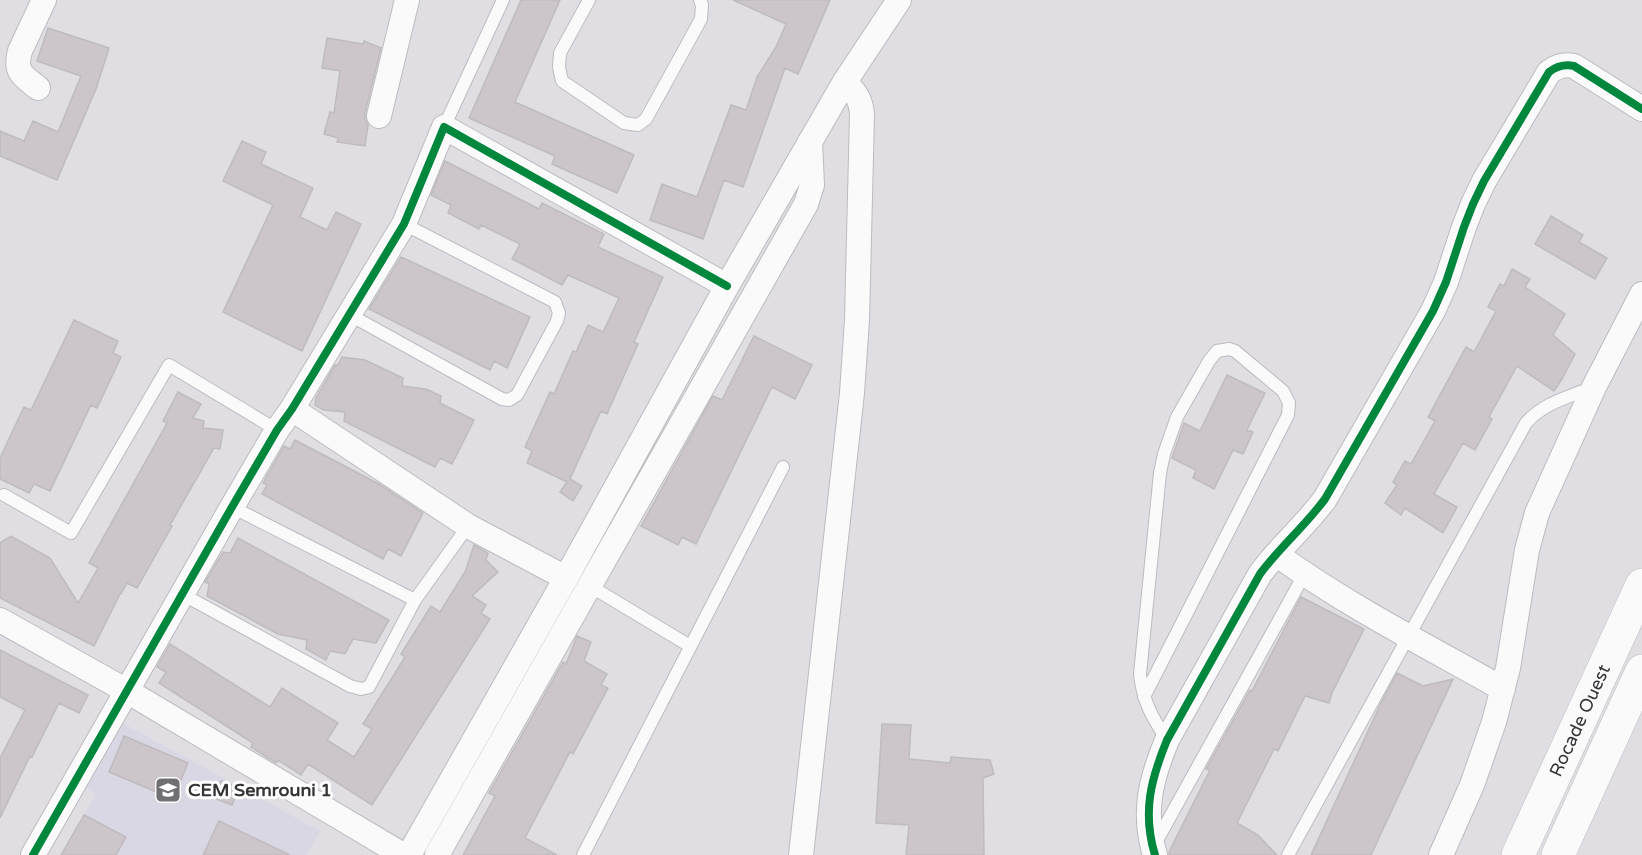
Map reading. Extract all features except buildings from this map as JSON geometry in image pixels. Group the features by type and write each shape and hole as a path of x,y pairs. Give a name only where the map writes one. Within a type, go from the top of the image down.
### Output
{"highway":[{"name":"Rocade Ouest","path":"1518,855 1642,585"},
{"name":"Rocade Ouest","path":"1558,855 1642,671"}],"street":[{"path":"38,88 22,75 18,60 20,51 45,0"},
{"path":"379,116 407,0"},
{"path":"409,855 810,141 844,83 899,0"},
{"path":"1154,852 1149,808 1151,788 1155,768 1167,740 1260,574 1306,523 1324,499 1433,311 1446,282 1473,204 1549,72 1560,66 1574,66 1642,109"},
{"path":"801,855 852,393 857,320 862,114 858,97 844,83"},
{"path":"33,855 277,430 404,224 444,127 727,286"},
{"path":"437,855 806,204 812,185 810,141"},
{"path":"1441,855 1472,785 1503,689 1531,531 1544,495 1594,387 1642,294"},
{"path":"292,409 468,526 566,579"},
{"path":"1276,554 1304,575 1503,689"},
{"path":"0,620 127,691 403,855"}],"lane":[{"path":"444,127 503,0"},
{"path":"589,0 560,53 559,67 562,81 624,123 638,125 646,119 701,19 700,0"},
{"path":"350,315 502,399 508,400 517,395 557,321 559,313 555,302 404,224"},
{"path":"1144,697 1288,416 1289,403 1283,392 1240,354 1229,349 1217,351 1209,361 1177,417 1164,454 1157,492 1140,674 1144,697 1151,715 1167,740"},
{"path":"4,495 71,533 169,365 277,430"},
{"path":"1288,855 1526,423 1539,410 1594,387"},
{"path":"583,855 783,467"},
{"path":"232,507 415,600"},
{"path":"182,594 350,686 361,689 369,687 415,600 468,526"},
{"path":"1154,852 1304,575"},
{"path":"590,586 690,646"}],"shaded area":[{"name":"CEM Semrouni 1","path":"119,721 320,831 306,855 61,855 96,794 84,787"}],"cycle path":[{"path":"1155,855 1149,824 1150,796 1167,740 1260,574 1325,499 1433,311 1446,282 1473,204 1484,181 1549,72 1561,66 1574,66 1642,109"},
{"path":"33,855 277,430 404,224 444,127 727,286"}],"place":[{"name":"CEM Semrouni 1","path":"168,790"}]}
